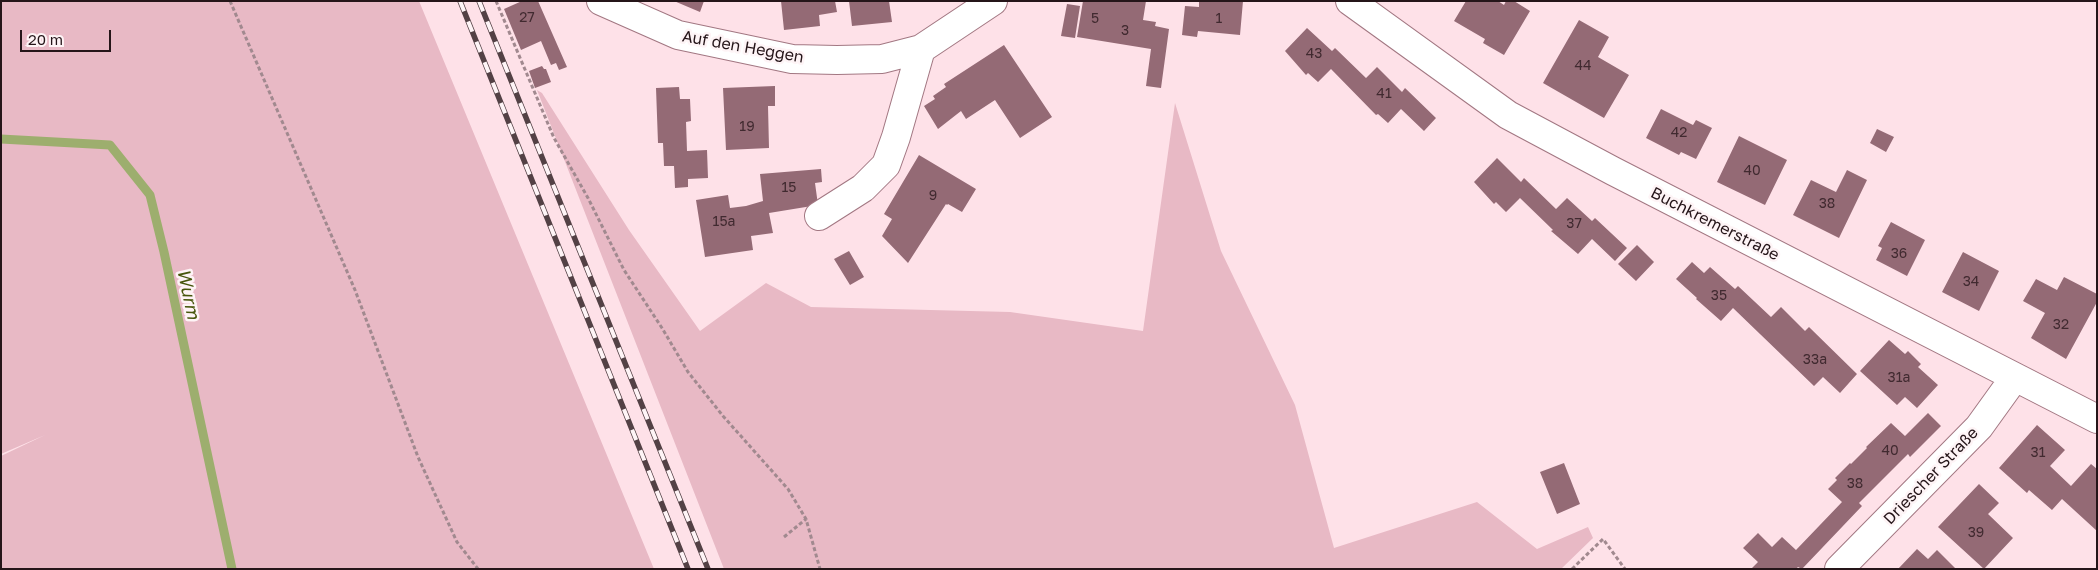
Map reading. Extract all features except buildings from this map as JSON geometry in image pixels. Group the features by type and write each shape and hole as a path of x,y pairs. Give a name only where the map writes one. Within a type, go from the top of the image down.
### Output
{"street":[{"name":"Auf den Heggen","path":"601,1 678,36 792,58 882,60 921,49 993,1"},
{"name":"Buchkremerstraße","path":"1350,1 1508,114 1639,184 2097,419"},
{"path":"819,216 863,188 886,165 921,49"},
{"name":"Driescher Straße","path":"1840,569 1979,427 2015,377"}],"path":[{"path":"230,1 355,290 418,457 457,542 478,569"},
{"path":"496,1 554,138 588,198 624,270 688,372 723,416 788,489 806,519 820,569"},
{"path":"784,537 806,519"},
{"path":"1572,569 1602,539 1625,569"}],"shaded area":[{"path":"1,1 419,1 654,569 1,569 1,456 45,435 1,454"},
{"path":"537,90 542,93 629,230 700,331 766,283 811,307 1010,312 1143,331 1175,103 1221,251 1295,405 1334,548 1477,502 1537,549 1588,527 1593,538 1561,569 724,569"}],"waterway":[{"name":"Wurm","path":"1,139 110,145 150,195 232,569"}],"railway":[{"path":"460,1 688,569"},
{"path":"479,1 708,569"}]}
